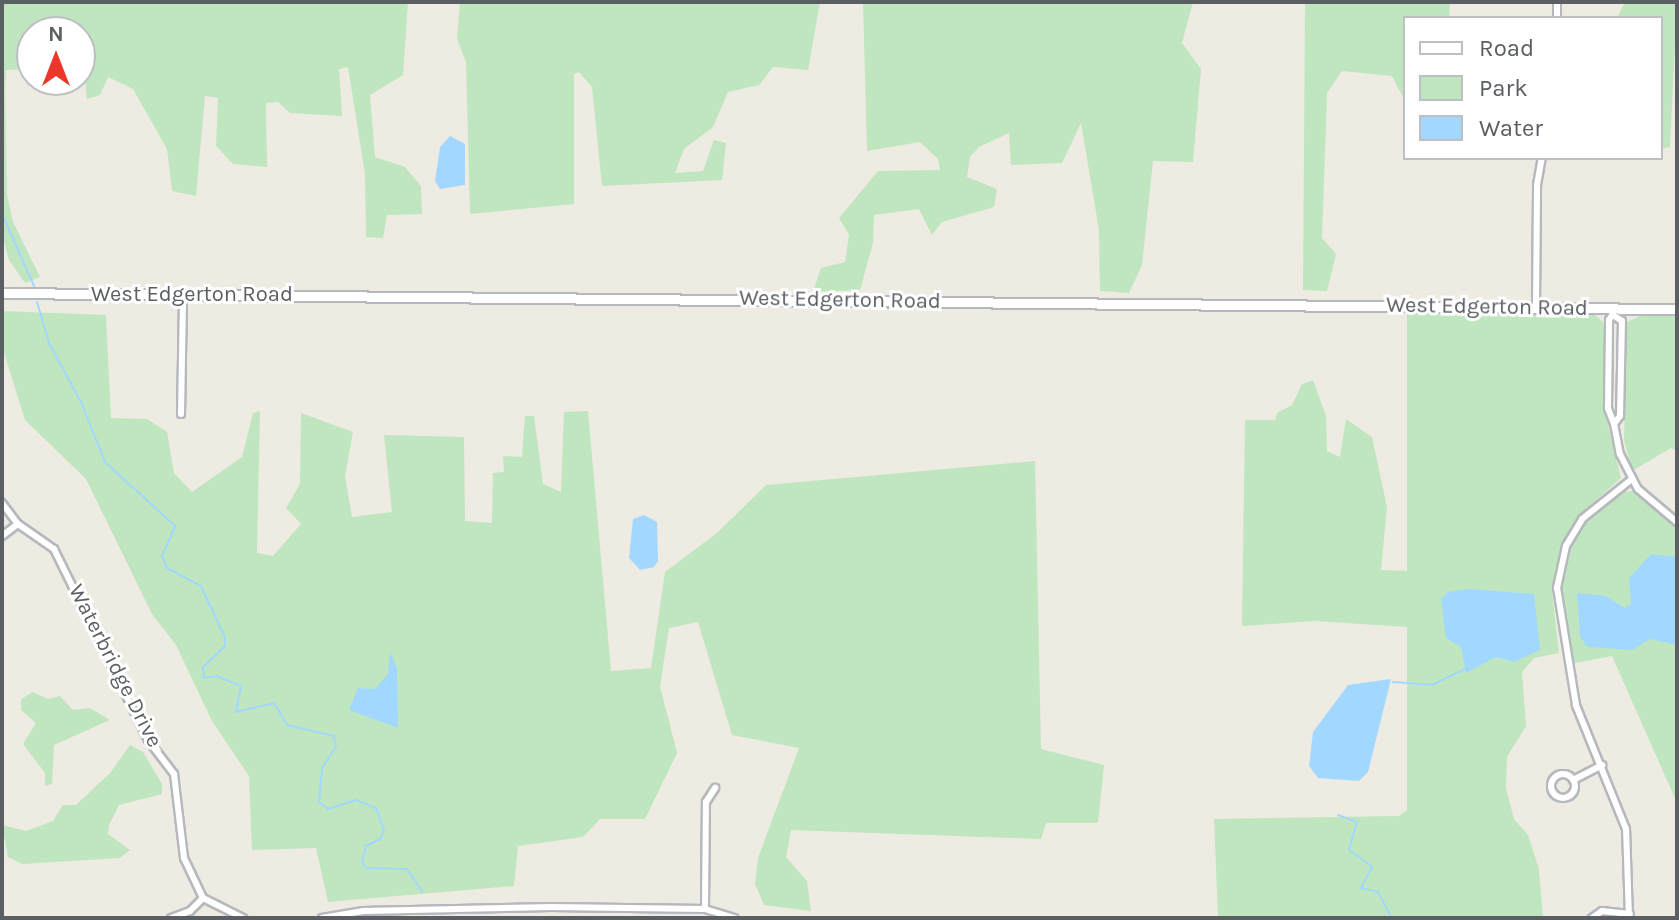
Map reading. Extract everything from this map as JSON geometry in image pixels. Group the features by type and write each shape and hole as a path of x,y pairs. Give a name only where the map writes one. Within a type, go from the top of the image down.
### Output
{"street":[{"path":"1536,307 1537,185 1542,160"},
{"name":"West Edgerton Road","path":"2,293 1536,307 1616,313 1677,309"},
{"path":"181,414 183,295"},
{"path":"1614,424 1620,416 1622,353 1622,321 1616,313 1609,320 1608,408 1632,479 1651,504 1677,522"},
{"path":"1592,918 1602,911 1630,916 1628,841 1568,676 1558,574 1582,519 1632,479"},
{"name":"Waterbridge Drive","path":"2,503 18,524 54,549 148,740 174,774 184,858 203,898"},
{"path":"4,535 18,524"},
{"path":"1573,780 1568,797 1551,790 1558,775 1573,780 1602,765"},
{"path":"705,909 706,802 715,788"},
{"path":"171,918 190,911 203,898 243,918"},
{"path":"322,918 705,909 735,918"}],"green space":[{"path":"2,2 408,2 403,75 370,95 375,157 405,167 421,186 422,214 387,215 383,238 366,237 365,174 348,67 339,69 342,116 290,113 278,102 266,103 267,167 233,164 216,146 218,98 205,96 196,196 172,191 167,149 133,89 108,77 100,95 87,99 87,96 96,96 96,16 16,16 16,70 6,70 5,89 7,195 13,222 40,277 25,283 9,260 2,234"},
{"path":"460,2 820,2 808,70 773,67 759,85 728,92 713,127 684,149 675,173 703,171 714,140 726,143 722,180 602,186 592,87 579,72 574,74 574,204 470,214 466,62 457,39"},
{"path":"863,2 1193,2 1182,43 1201,69 1193,162 1153,161 1142,265 1129,293 1100,291 1099,230 1081,123 1062,163 1011,165 1009,133 979,147 970,157 967,177 997,189 994,207 942,222 932,235 919,209 874,215 873,243 860,290 813,292 821,268 845,262 849,235 839,218 878,171 940,170 938,159 920,142 867,151"},
{"path":"1305,2 1450,2 1449,16 1403,16 1403,97 1392,76 1342,71 1327,93 1322,238 1336,254 1327,291 1303,290"},
{"path":"1625,2 1677,2 1670,147 1663,149 1663,16 1618,16"},
{"path":"1407,309 1570,312 1595,315 1606,325 1606,417 1621,478 1585,510 1562,544 1552,591 1559,653 1534,658 1522,672 1526,726 1507,757 1506,788 1514,819 1528,835 1539,869 1543,918 1218,918 1214,819 1399,816 1407,810 1407,627 1315,621 1242,626 1245,420 1275,420 1277,413 1292,405 1302,384 1313,380 1326,416 1327,451 1340,457 1346,419 1372,437 1387,507 1381,570 1407,571"},
{"path":"2,311 106,315 111,418 147,419 167,432 174,473 192,492 242,457 253,413 260,411 257,553 273,556 301,524 286,508 300,484 301,413 353,432 345,476 352,517 392,512 384,435 464,437 465,521 492,523 493,473 504,472 503,456 522,457 525,416 534,416 543,484 561,492 564,412 588,411 611,671 651,668 665,572 717,533 766,485 1035,461 1041,749 1104,765 1098,823 1046,823 1041,839 791,830 786,857 807,881 811,911 764,905 755,884 758,858 799,748 732,735 698,622 669,628 660,686 677,753 645,819 600,819 583,837 518,846 514,886 328,902 316,848 252,850 249,776 212,721 176,645 152,614 86,479 25,420 2,346"},
{"path":"1677,313 1677,451 1671,448 1632,471 1624,440 1627,322 1643,315"},
{"path":"1632,491 1677,527 1677,803 1612,656 1570,664 1561,605 1566,558 1581,527 1618,493"},
{"path":"33,692 48,699 60,696 73,710 90,708 110,720 54,745 52,784 45,786 45,773 23,744 36,723 21,710 21,699"},
{"path":"130,745 143,752 162,784 162,794 119,805 108,834 130,850 120,858 22,864 8,857 2,825 26,831 53,821 63,805 76,805 110,773"}],"water":[{"path":"450,136 465,144 465,185 440,189 435,181 440,147"},
{"path":"644,515 657,522 658,561 654,567 640,570 629,558 633,519"},
{"path":"1651,554 1677,557 1677,645 1650,639 1632,650 1587,647 1580,636 1577,593 1606,596 1625,608 1631,604 1629,578"},
{"path":"1470,589 1534,594 1540,650 1514,662 1496,657 1466,673 1461,647 1446,638 1441,599 1448,592"},
{"path":"390,651 397,668 398,728 349,710 358,688 375,689 388,674"},
{"path":"1391,679 1368,772 1359,781 1318,778 1309,766 1313,732 1348,685"}],"waterway":[{"path":"2,214 35,288"},
{"path":"37,302 49,343 81,402 105,462 175,526 162,556 167,568 201,586 225,638 225,646 203,667 204,678 216,676 241,686 236,712 274,703 287,725 334,736 336,747 322,768 319,802 328,809 356,800 376,808 384,830 380,839 366,846 362,862 366,868 407,869 422,891"},
{"path":"1393,682 1432,685 1465,669"},
{"path":"1338,815 1357,822 1349,850 1372,867 1361,888 1378,892 1392,918"}]}
